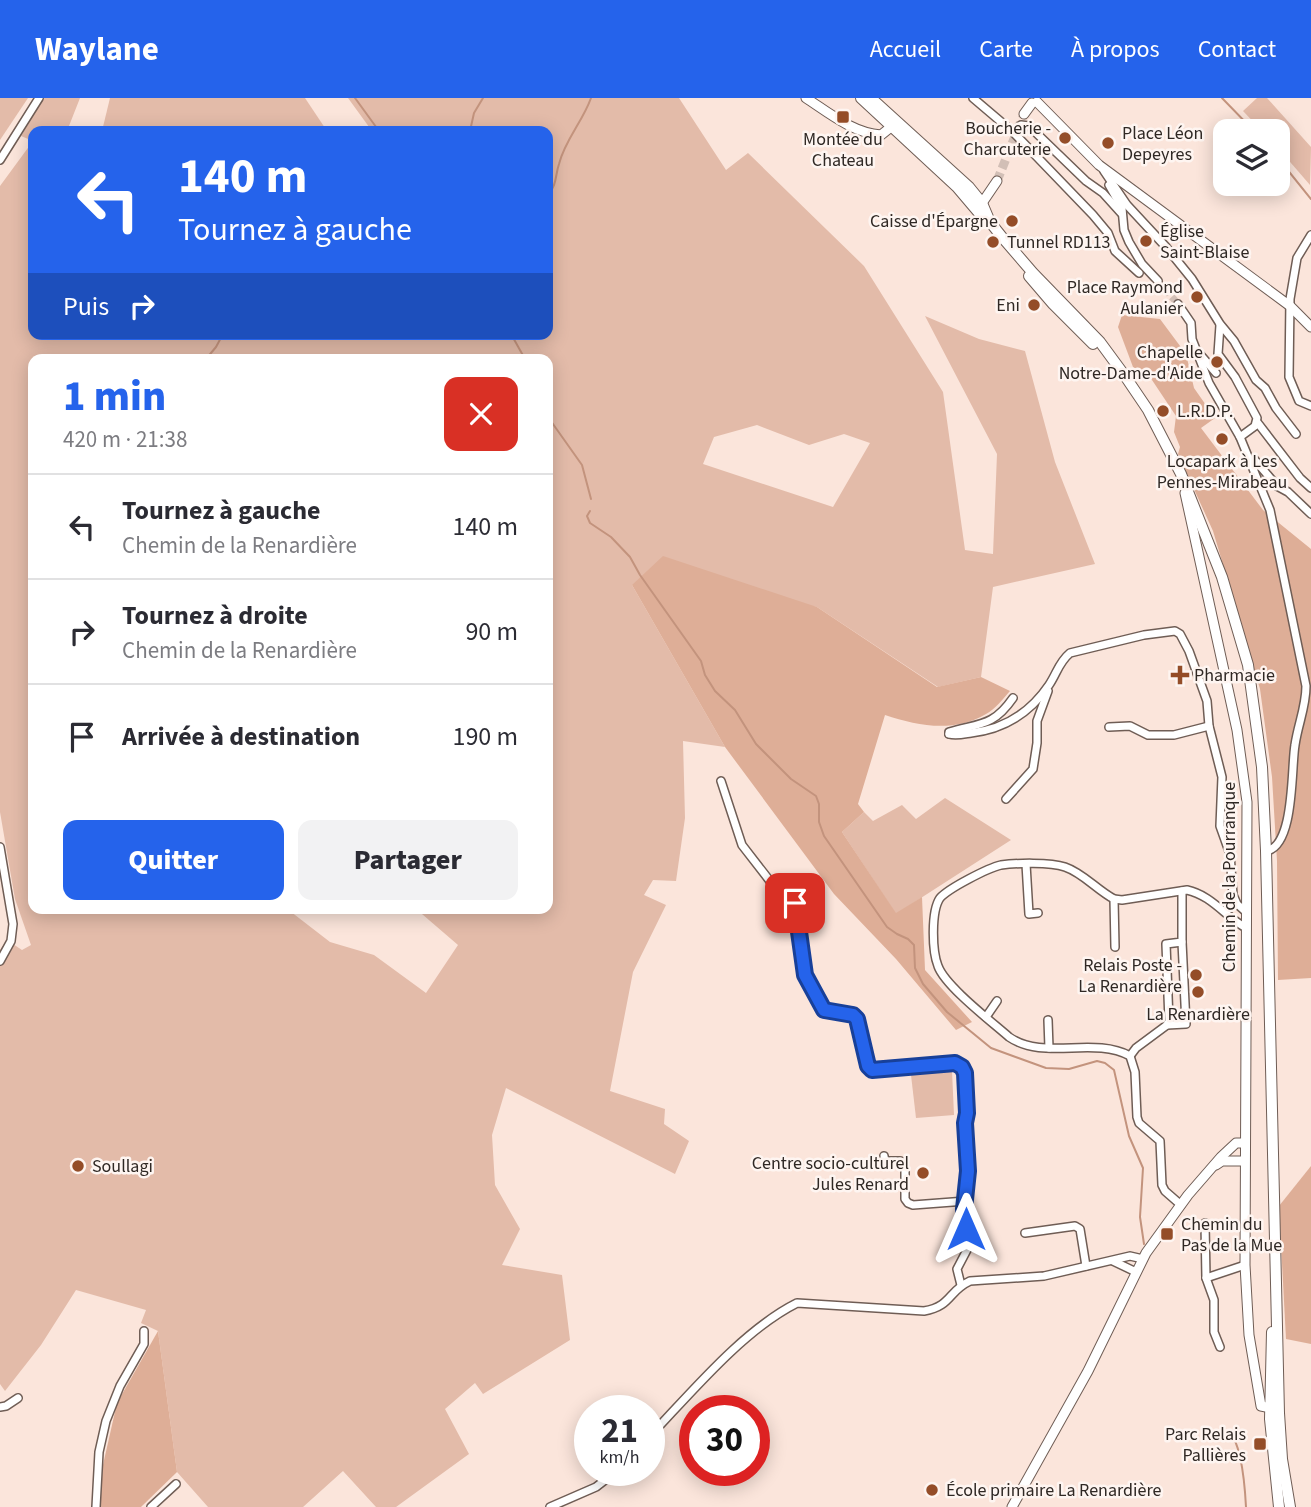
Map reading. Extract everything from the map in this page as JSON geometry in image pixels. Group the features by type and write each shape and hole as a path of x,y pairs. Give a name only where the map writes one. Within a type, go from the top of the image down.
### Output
{"main road":[{"path":"861,98 980,207"},
{"path":"871,98 888,121 905,129 944,162 1002,237 1100,342 1140,397 1181,474 1236,622 1248,665 1262,767 1282,1505"},
{"path":"1275,1297 1266,1407 1275,1488 1282,1505"}],"street":[{"path":"0,160 39,98"},
{"path":"806,98 854,129 871,135 888,121"},
{"path":"973,98 1013,132 1093,215 1108,233 1115,251 1139,273"},
{"path":"1024,114 1035,100 1099,165 1290,306 1311,327"},
{"path":"1013,132 1018,126 1029,126 1086,181 1103,193 1121,213"},
{"path":"1099,165 1122,208 1129,242 1142,264 1158,281"},
{"path":"1099,165 1127,205 1192,279 1234,341 1256,380 1265,388 1296,434"},
{"path":"980,207 996,181"},
{"path":"1311,234 1297,258 1290,306 1289,376 1300,401 1311,405"},
{"path":"1178,304 1191,323 1191,337 1213,393 1240,437 1270,510 1306,686 1306,700 1294,751 1293,788 1288,815 1281,837 1274,848 1266,851"},
{"path":"1220,324 1218,354 1255,411 1257,422 1300,478 1311,488"},
{"path":"1197,352 1216,373"},
{"path":"1240,437 1257,422"},
{"path":"1251,460 1254,459 1278,486 1311,514"},
{"name":"Chemin de la Pourranque","path":"1181,474 1244,766 1247,802 1244,1161"},
{"path":"1204,573 1213,555"},
{"path":"1006,799 1033,769 1037,721 1061,661 1070,653 1175,631 1180,634 1207,701 1209,726 1222,776 1220,827 1230,854 1233,895 1237,904 1247,912"},
{"path":"1013,698 1002,715 978,726 949,734 981,732 1009,724 1024,713 1050,683"},
{"path":"1109,727 1130,726 1148,735 1174,735 1209,726"},
{"path":"721,781 742,845 780,894 793,899 805,975 809,985 816,992 824,1010 853,1015 857,1019 868,1066 872,1070 955,1063 962,1067 965,1073 968,1171 964,1209 968,1248 957,1269 961,1285"},
{"path":"0,847 13,923 11,941 0,961"},
{"path":"1026,864 1029,914 1038,913"},
{"path":"1181,1205 1162,1185 1160,1141 1139,1123 1135,1072 1130,1056 1123,1052 1096,1048 1049,1048 1018,1044 956,989 938,968 935,956 935,909 940,899 950,890 997,866 1062,866 1114,899 1182,891 1197,892 1246,928"},
{"path":"1130,1056 1136,1048 1167,1026 1186,1024 1182,891"},
{"path":"1114,899 1115,947"},
{"path":"1167,1026 1166,944 1182,942"},
{"path":"986,1017 997,1001"},
{"path":"1048,1020 1049,1048"},
{"path":"1012,1507 1088,1371 1143,1259 1181,1205 1230,1147 1236,1143 1244,1143"},
{"path":"884,1156 885,1161 905,1163 905,1199 908,1203 913,1205 966,1201"},
{"path":"1214,1166 1222,1161 1244,1161 1249,1335 1266,1407 1276,1417 1282,1505"},
{"path":"1205,1223 1206,1278 1214,1300 1214,1332 1220,1347"},
{"path":"1025,1233 1074,1226 1080,1229 1086,1266"},
{"path":"665,1420 720,1362 782,1310 797,1303 924,1311 936,1309 948,1301 961,1285 970,1281 1044,1276 1130,1256 1143,1259"},
{"path":"1112,1261 1136,1272"},
{"path":"1206,1278 1245,1265"},
{"path":"96,1507 99,1452 106,1421 120,1386 144,1344 144,1331"},
{"path":"0,1407 18,1398"},
{"path":"151,1507 176,1484"},
{"path":"550,1507 596,1486"}],"shaded area":[{"path":"0,98 28,98 0,140"},
{"path":"44,98 80,98 69,126 28,126 28,139 21,136"},
{"path":"110,98 305,98 324,126 103,126"},
{"path":"348,98 679,98 726,170 748,153 864,266 943,392 965,550 993,554 997,454 925,316 979,339 1025,351 1055,462 1095,564 993,587 981,677 938,687 817,607 632,585 725,747 683,741 685,818 676,881 653,880 644,895 666,905 633,972 610,1091 665,1109 664,1124 689,1141 675,1174 506,1088 492,1135 495,1185 520,1229 502,1265 562,1275 570,1340 483,1394 475,1383 445,1409 469,1454 396,1507 376,1507 343,1471 303,1507 208,1507 177,1472 158,1331 141,1323 146,1310 76,1290 41,1345 5,1391 0,1384 0,950 7,940 22,950 31,945 15,899 0,812 0,186 28,148 28,340 553,340 553,126 368,126","holes":["757,425 809,445 844,434 870,443 833,507 703,464 714,437"]},
{"path":"1257,98 1267,98 1286,119 1251,119 1243,111"},
{"path":"1290,124 1311,147 1310,185 1290,162"},
{"path":"1122,315 1160,319 1186,354 1194,388 1215,418 1201,428 1263,510 1311,549 1311,978 1278,980 1277,861 1272,777 1260,689 1213,531 1178,454 1180,447 1174,432 1176,416 1152,380 1133,367 1118,327"},
{"path":"663,556 817,607 937,687 981,677 1010,691 989,712 961,724 923,725 885,715 858,804 864,812 842,832 896,913 922,897 925,970 972,1022 956,1030 896,959 834,894 725,747 632,585"},
{"path":"945,798 1011,840 896,914 842,832 864,812 873,821 902,805 916,819"},
{"path":"952,1071 954,1115 916,1118 911,1075"},
{"path":"1311,1166 1311,1344 1286,1339 1279,1206"},
{"path":"158,1331 177,1472 141,1507 101,1507 100,1478 117,1403"}],"waterway":[{"path":"355,98 375,126"},
{"path":"471,126 474,113 483,98"},
{"path":"553,186 565,147 591,98"},
{"path":"1222,98 1242,119"},
{"path":"1290,173 1311,199"},
{"path":"210,354 220,340"},
{"path":"514,340 522,354"},
{"path":"553,424 582,465 591,499"},
{"path":"590,511 587,516 590,523 611,537 630,557 701,661 705,675 715,691 735,710 756,744 791,779 816,796 819,822 824,836 887,927 914,945 915,968 923,984 947,1012 991,1048 1046,1068 1069,1069 1097,1061 1114,1070 1129,1136 1143,1168 1140,1217 1144,1244"},
{"path":"1229,1431 1240,1456 1246,1507"}],"tunnel":[{"path":"997,181 1024,114"},
{"path":"1158,281 1178,304"}],"place":[{"name":"Montée du Chateau","path":"843,117"},
{"name":"Boucherie - Charcuterie","path":"1065,138"},
{"name":"Place Léon Depeyres","path":"1108,143"},
{"name":"Caisse d'Épargne","path":"1012,221"},
{"name":"Église Saint-Blaise","path":"1146,241"},
{"name":"Tunnel RD113","path":"993,242"},
{"name":"Place Raymond Aulanier","path":"1197,297"},
{"name":"Eni","path":"1034,305"},
{"name":"Chapelle Notre-Dame-d'Aide","path":"1217,362"},
{"name":"L.R.D.P.","path":"1163,411"},
{"name":"Locapark à Les Pennes-Mirabeau","path":"1222,439"},
{"name":"Pharmacie","path":"1180,675"},
{"name":"Relais Poste - La Renardière","path":"1196,975"},
{"name":"La Renardière","path":"1198,992"},
{"name":"Soullagi","path":"78,1166"},
{"name":"Centre socio-culturel Jules Renard","path":"923,1173"},
{"name":"Chemin du Pas de la Mue","path":"1167,1234"},
{"name":"Parc Relais Pallières","path":"1260,1444"},
{"name":"École primaire La Renardière","path":"932,1490"}],"route":[{"path":"795,903 797,932 809,985 816,992 824,1010 853,1015 857,1019 868,1066 872,1070 955,1063 962,1067 965,1073 967,1113 965,1123 968,1171 964,1209 966,1229"}]}
